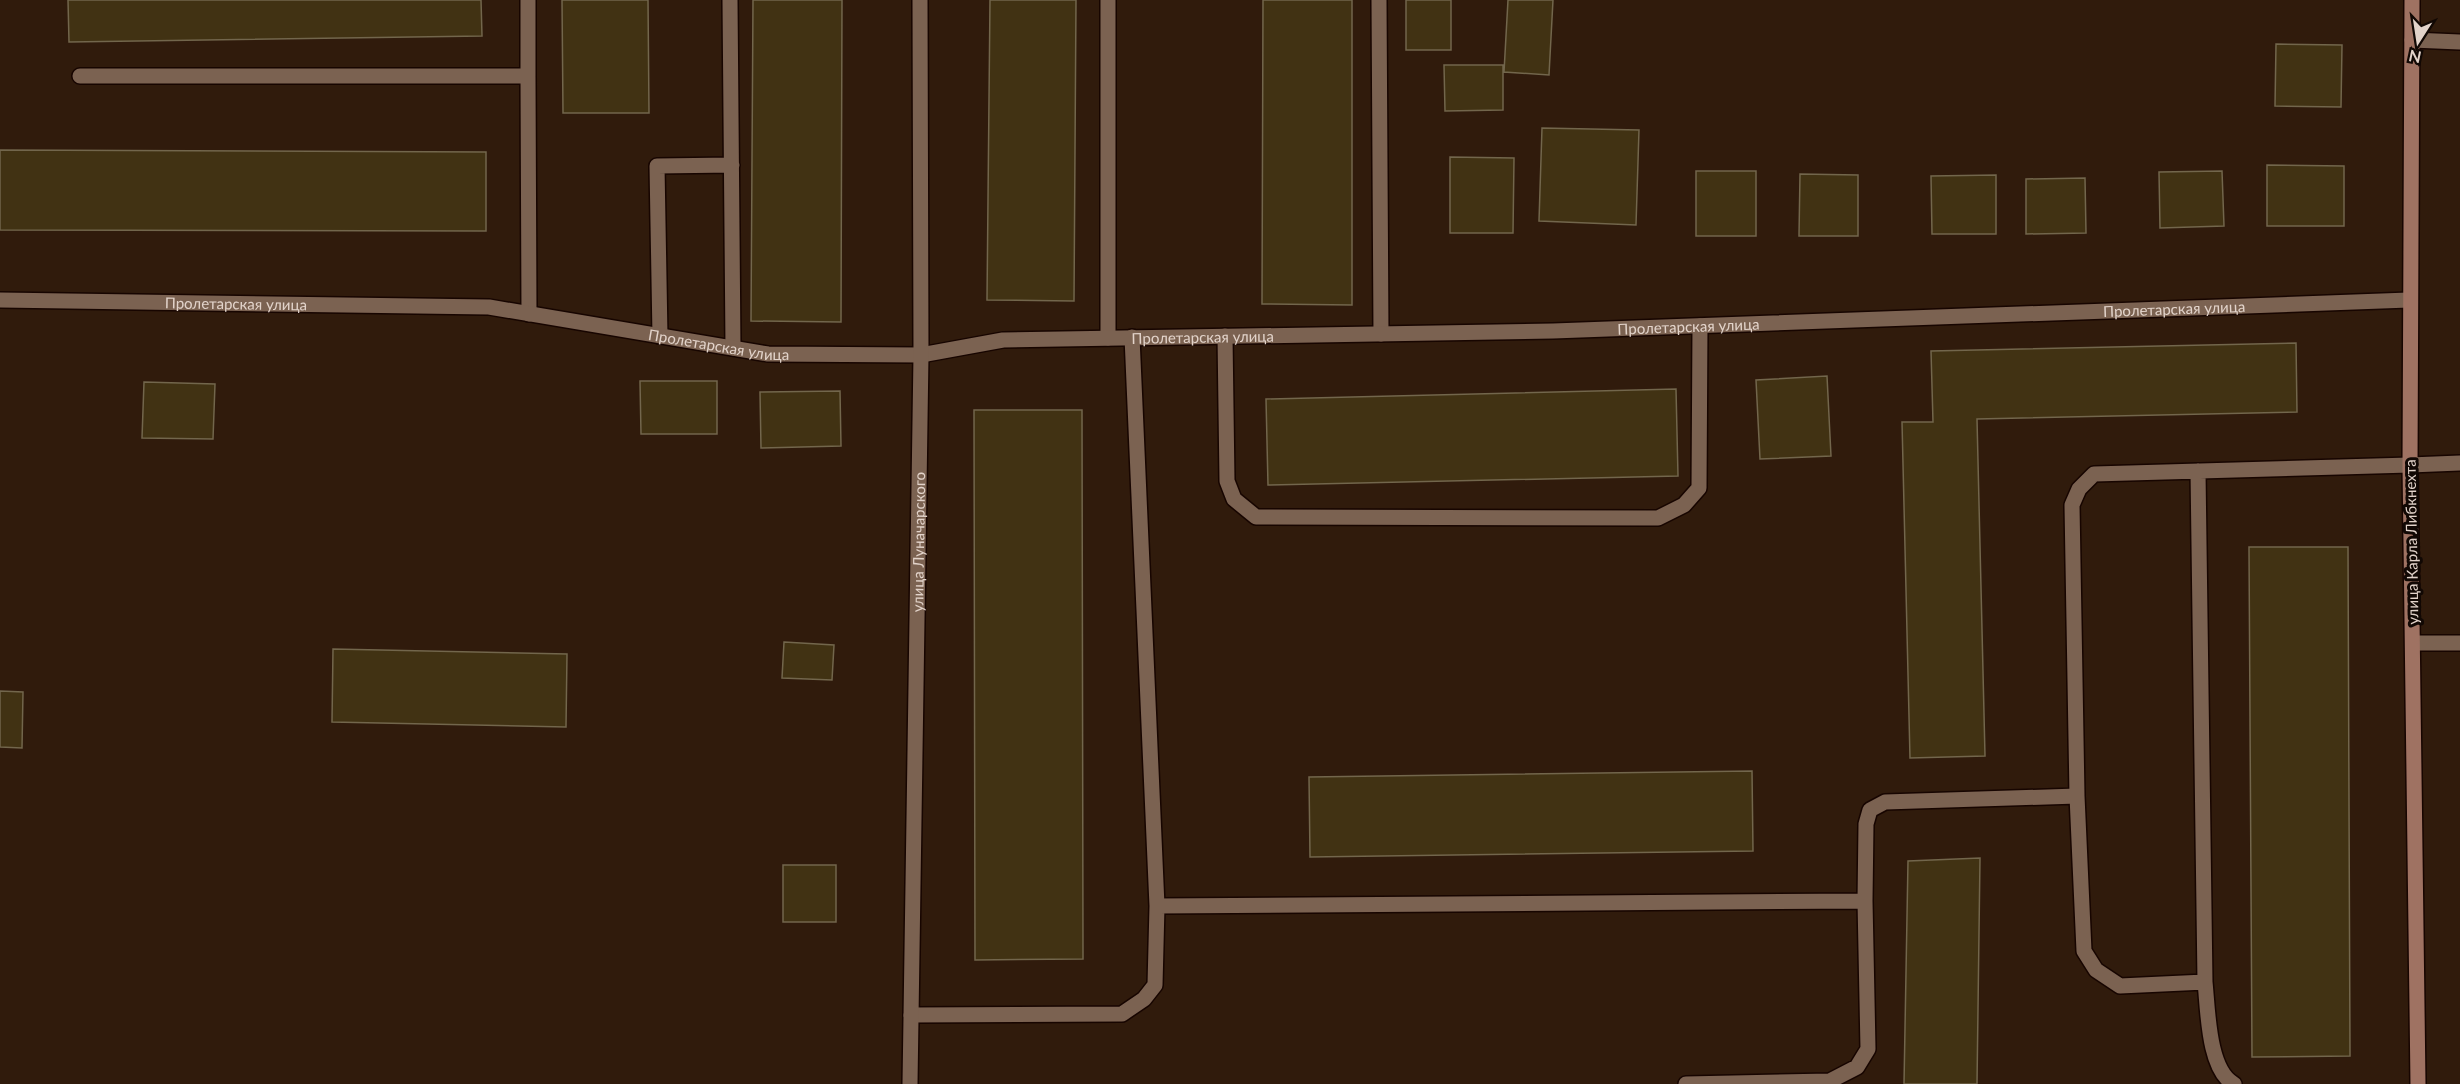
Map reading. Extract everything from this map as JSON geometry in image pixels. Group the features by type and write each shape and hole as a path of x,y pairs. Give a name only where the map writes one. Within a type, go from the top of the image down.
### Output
{"street":[{"path":"528,0 529,314"},
{"path":"730,0 733,348"},
{"name":"улица Луначарского","path":"910,1084 921,355 920,0"},
{"path":"1108,0 1108,338"},
{"path":"1380,0 1381,333"},
{"name":"улица Карла Либкнехта","path":"2412,0 2409,300 2418,1084"},
{"path":"2412,40 2460,42"},
{"path":"80,76 528,75"},
{"path":"660,336 657,166 732,165"},
{"name":"Пролетарская улица","path":"0,300 489,306 768,354 921,355 1003,340 1700,326 2409,300"},
{"path":"1225,336 1227,481 1234,499 1256,517 1658,518 1684,505 1699,488 1700,326"},
{"path":"911,1015 1122,1014 1144,999 1155,985 1157,906 1132,338"},
{"path":"2205,982 2120,986 2096,970 2084,951 2077,796 2072,505 2079,489 2094,474 2460,463"},
{"path":"2198,471 2205,982 2214,1056 2224,1078 2234,1084"},
{"path":"2413,643 2460,643"},
{"path":"1686,1084 1830,1081 1857,1067 1868,1049 1865,901 1866,824 1870,810 1885,802 2077,796"},
{"path":"1157,906 1865,901"}],"building":[{"path":"68,0 481,0 482,36 69,42"},
{"path":"562,0 648,0 649,113 563,113"},
{"path":"753,0 842,0 841,322 751,321"},
{"path":"990,0 1076,0 1074,301 987,300"},
{"path":"1263,0 1352,0 1352,305 1262,304"},
{"path":"1406,0 1451,0 1451,50 1406,50"},
{"path":"1508,0 1553,0 1549,75 1504,72"},
{"path":"2276,44 2342,45 2341,107 2275,106"},
{"path":"1444,65 1503,65 1503,110 1445,111"},
{"path":"1542,128 1639,130 1636,225 1539,221"},
{"path":"0,150 486,152 486,231 0,230"},
{"path":"1450,157 1514,158 1513,233 1450,233"},
{"path":"2267,165 2344,166 2344,226 2267,226"},
{"path":"1696,171 1756,171 1756,236 1696,236"},
{"path":"2222,171 2224,226 2160,228 2159,172"},
{"path":"1800,174 1858,175 1858,236 1799,236"},
{"path":"1996,175 1996,234 1932,234 1931,176"},
{"path":"2085,178 2086,233 2026,234 2026,179"},
{"path":"2296,343 2297,412 1977,419 1985,756 1910,758 1902,422 1933,422 1931,351"},
{"path":"1827,376 1831,456 1760,459 1756,380"},
{"path":"640,381 717,381 717,434 641,434"},
{"path":"144,382 215,384 213,439 142,438"},
{"path":"1676,389 1678,476 1268,485 1266,399"},
{"path":"840,391 841,446 761,448 760,392"},
{"path":"974,410 1082,410 1083,959 975,960"},
{"path":"2249,547 2348,547 2350,1056 2252,1057"},
{"path":"784,642 834,645 832,680 782,678"},
{"path":"333,649 567,654 566,727 332,722"},
{"path":"0,691 23,692 22,748 0,747"},
{"path":"1752,771 1753,851 1310,857 1309,777"},
{"path":"1980,858 1977,1084 1904,1084 1908,861"},
{"path":"783,865 836,865 836,922 783,922"}]}
